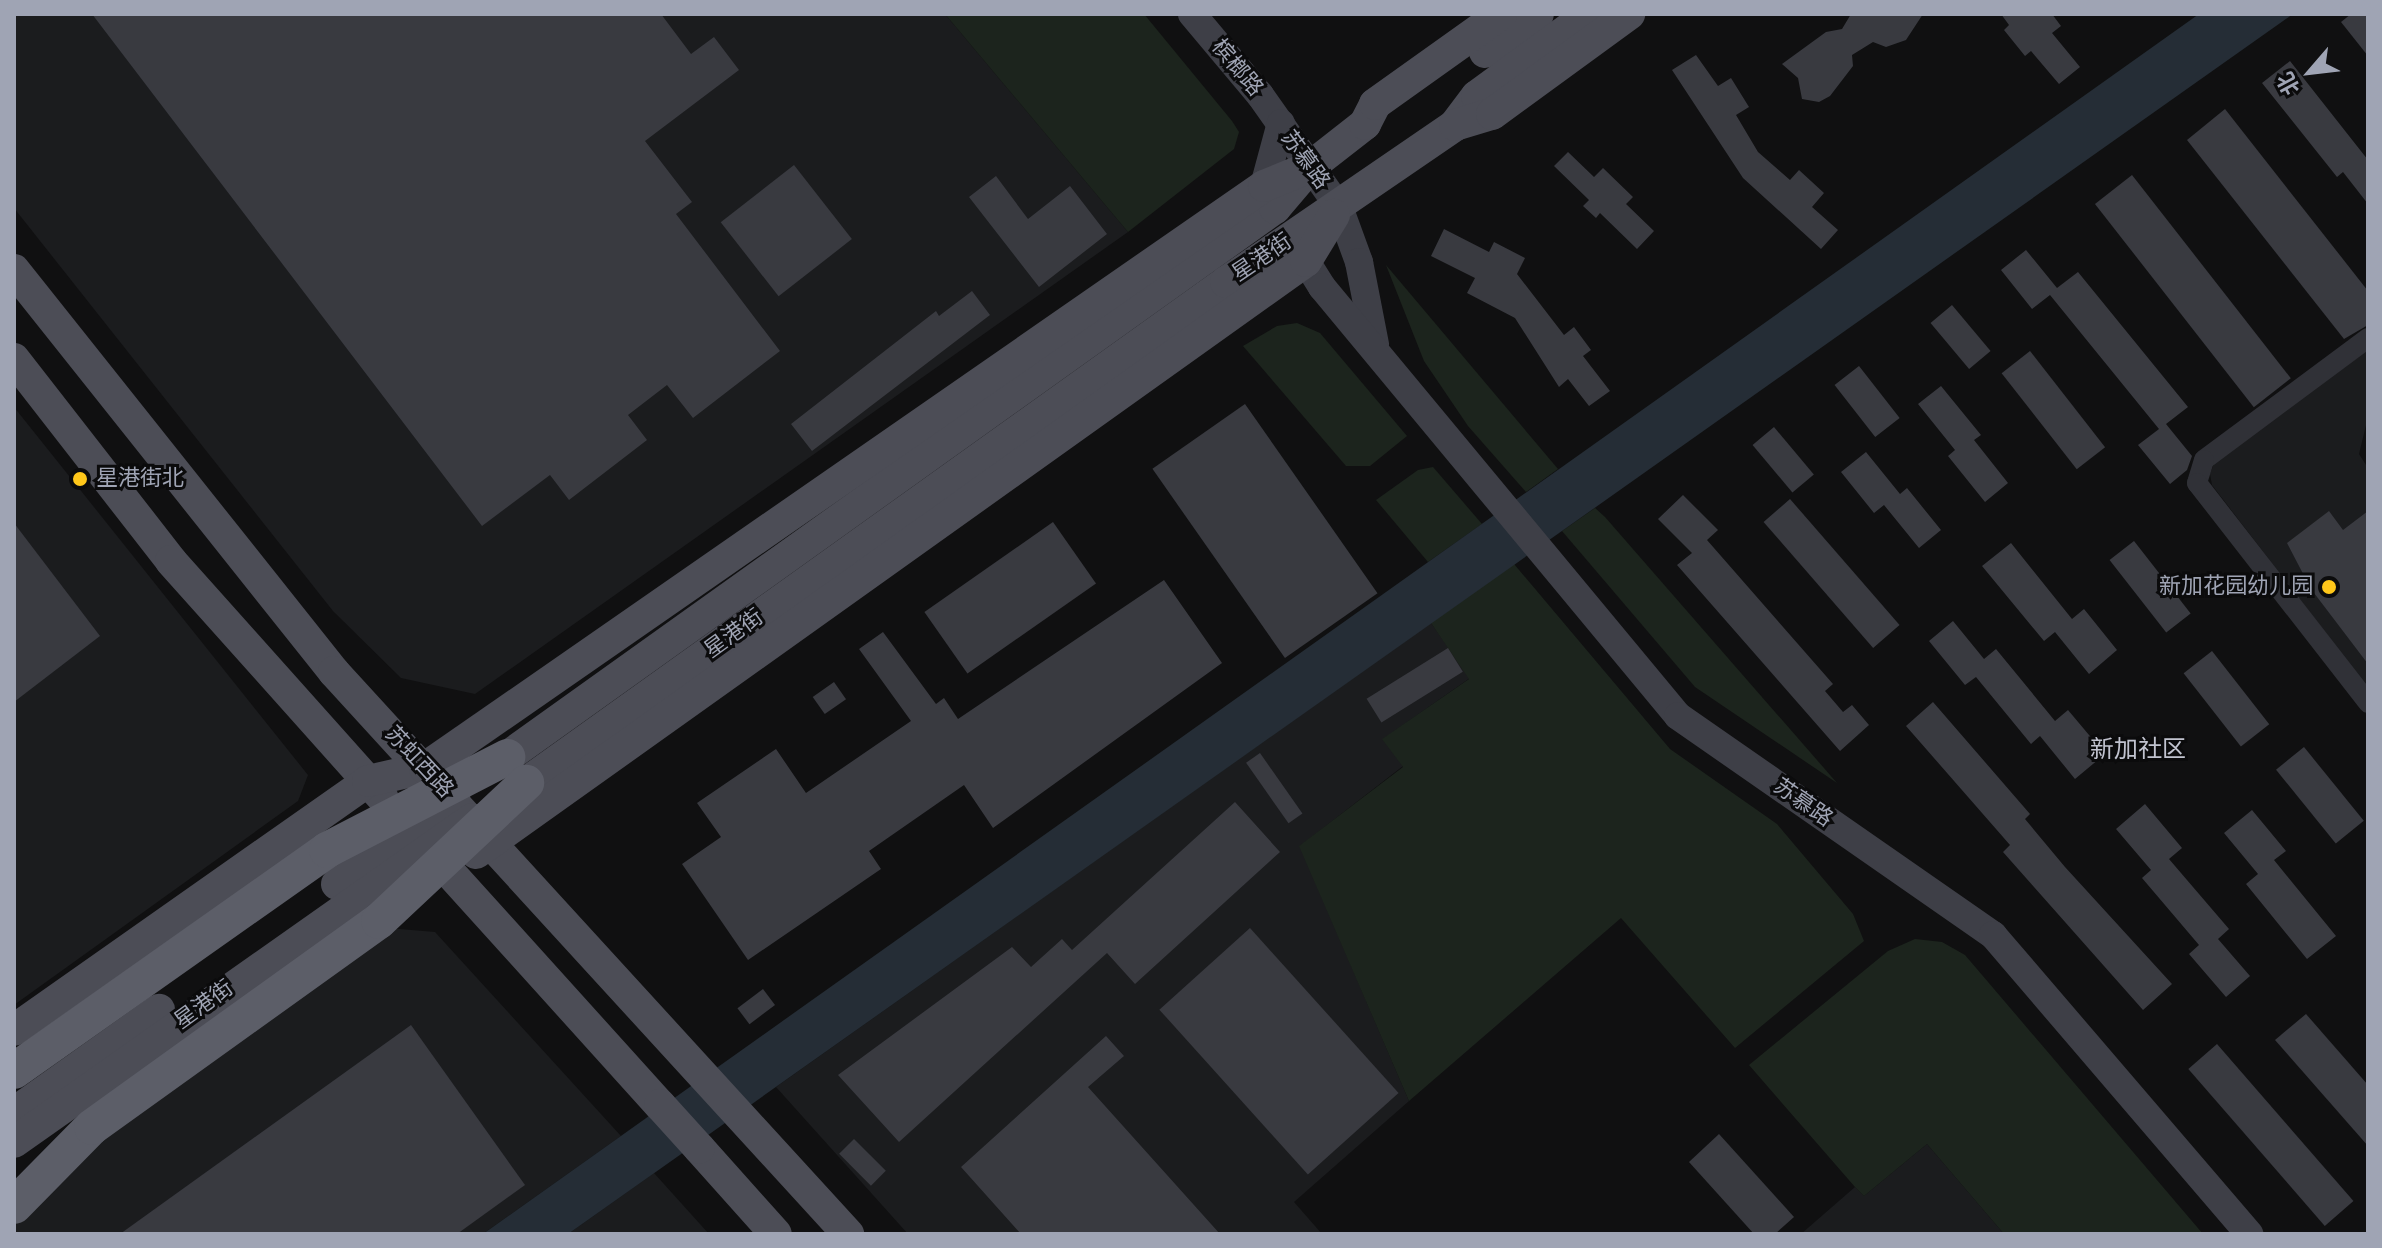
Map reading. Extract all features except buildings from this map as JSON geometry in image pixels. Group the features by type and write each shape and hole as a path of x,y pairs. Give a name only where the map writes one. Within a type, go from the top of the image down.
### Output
{"highway":[{"path":"14,1071 327,850 517,770"},
{"path":"14,1183 379,921 517,770"},
{"path":"14,1206 92,1127"}],"main road":[{"name":"槟榔路","path":"1192,14 1281,123"},
{"path":"14,1030 368,781 425,768 1270,197 1365,124 1375,104 1501,14"},
{"path":"1365,124 1387,121 1538,14"},
{"path":"447,873 1299,250 1339,207 1455,125 1477,96 1589,14"},
{"path":"1455,125 1492,114 1629,14"},
{"name":"苏慕路","path":"1281,123 1339,207 1359,262 1377,352"},
{"name":"苏慕路","path":"1281,123 1270,197 1299,250 1377,352 1678,716 1993,935 2249,1234"},
{"name":"星港街","path":"14,1142 357,896 517,770 1270,197"},
{"name":"星港街","path":"14,1113 1038,415 1299,250"},
{"name":"苏虹西路","path":"14,270 271,599 848,1234"},
{"path":"14,359 171,561 447,873 776,1234"}],"street":[{"path":"2368,338 2204,460 2197,483 2368,703"}],"shaded area":[{"path":"14,14 945,14 1128,232 475,694 401,678 333,611 14,208"},
{"path":"945,14 1144,14 1232,121 1239,132 1234,149 1128,232"},
{"path":"2199,14 2293,14 568,1234 483,1234"},
{"path":"1386,265 1558,469 1526,492 1468,426 1424,361"},
{"path":"1297,323 1320,333 1407,436 1370,466 1346,466 1243,346 1277,326"},
{"name":"新加花园幼儿园","path":"2368,350 2368,417 2359,454 2368,468 2368,688 2212,485 2210,474 2215,461"},
{"path":"14,407 308,775 298,801 14,1005"},
{"path":"1433,467 1482,524 1428,562 1376,500 1418,470"},
{"path":"1595,508 1837,783 1695,687 1562,531"},
{"path":"1514,564 1670,749 1777,824 1853,914 1864,941 1735,1048 1621,918 1409,1101 1299,846 1403,767 1382,739 1469,679 1431,623"},
{"path":"1431,623 1470,678 1383,739 1403,766 1300,846 1409,1101 1294,1202 1322,1234 908,1234 776,1087"},
{"path":"388,928 435,932 621,1136 483,1234 14,1234 14,1204"},
{"path":"1915,939 1942,942 1965,955 2203,1234 2004,1234 1927,1144 1864,1196 1855,1187 1749,1065 1888,951"},
{"path":"1927,1144 2004,1234 1801,1234 1855,1187 1864,1196"},
{"path":"654,1173 709,1234 568,1234"}],"place":[{"name":"星港街北","path":"80,479"},
{"name":"新加花园幼儿园","path":"2329,587"}],"district":[{"name":"新加社区","path":"2138,750"}]}
